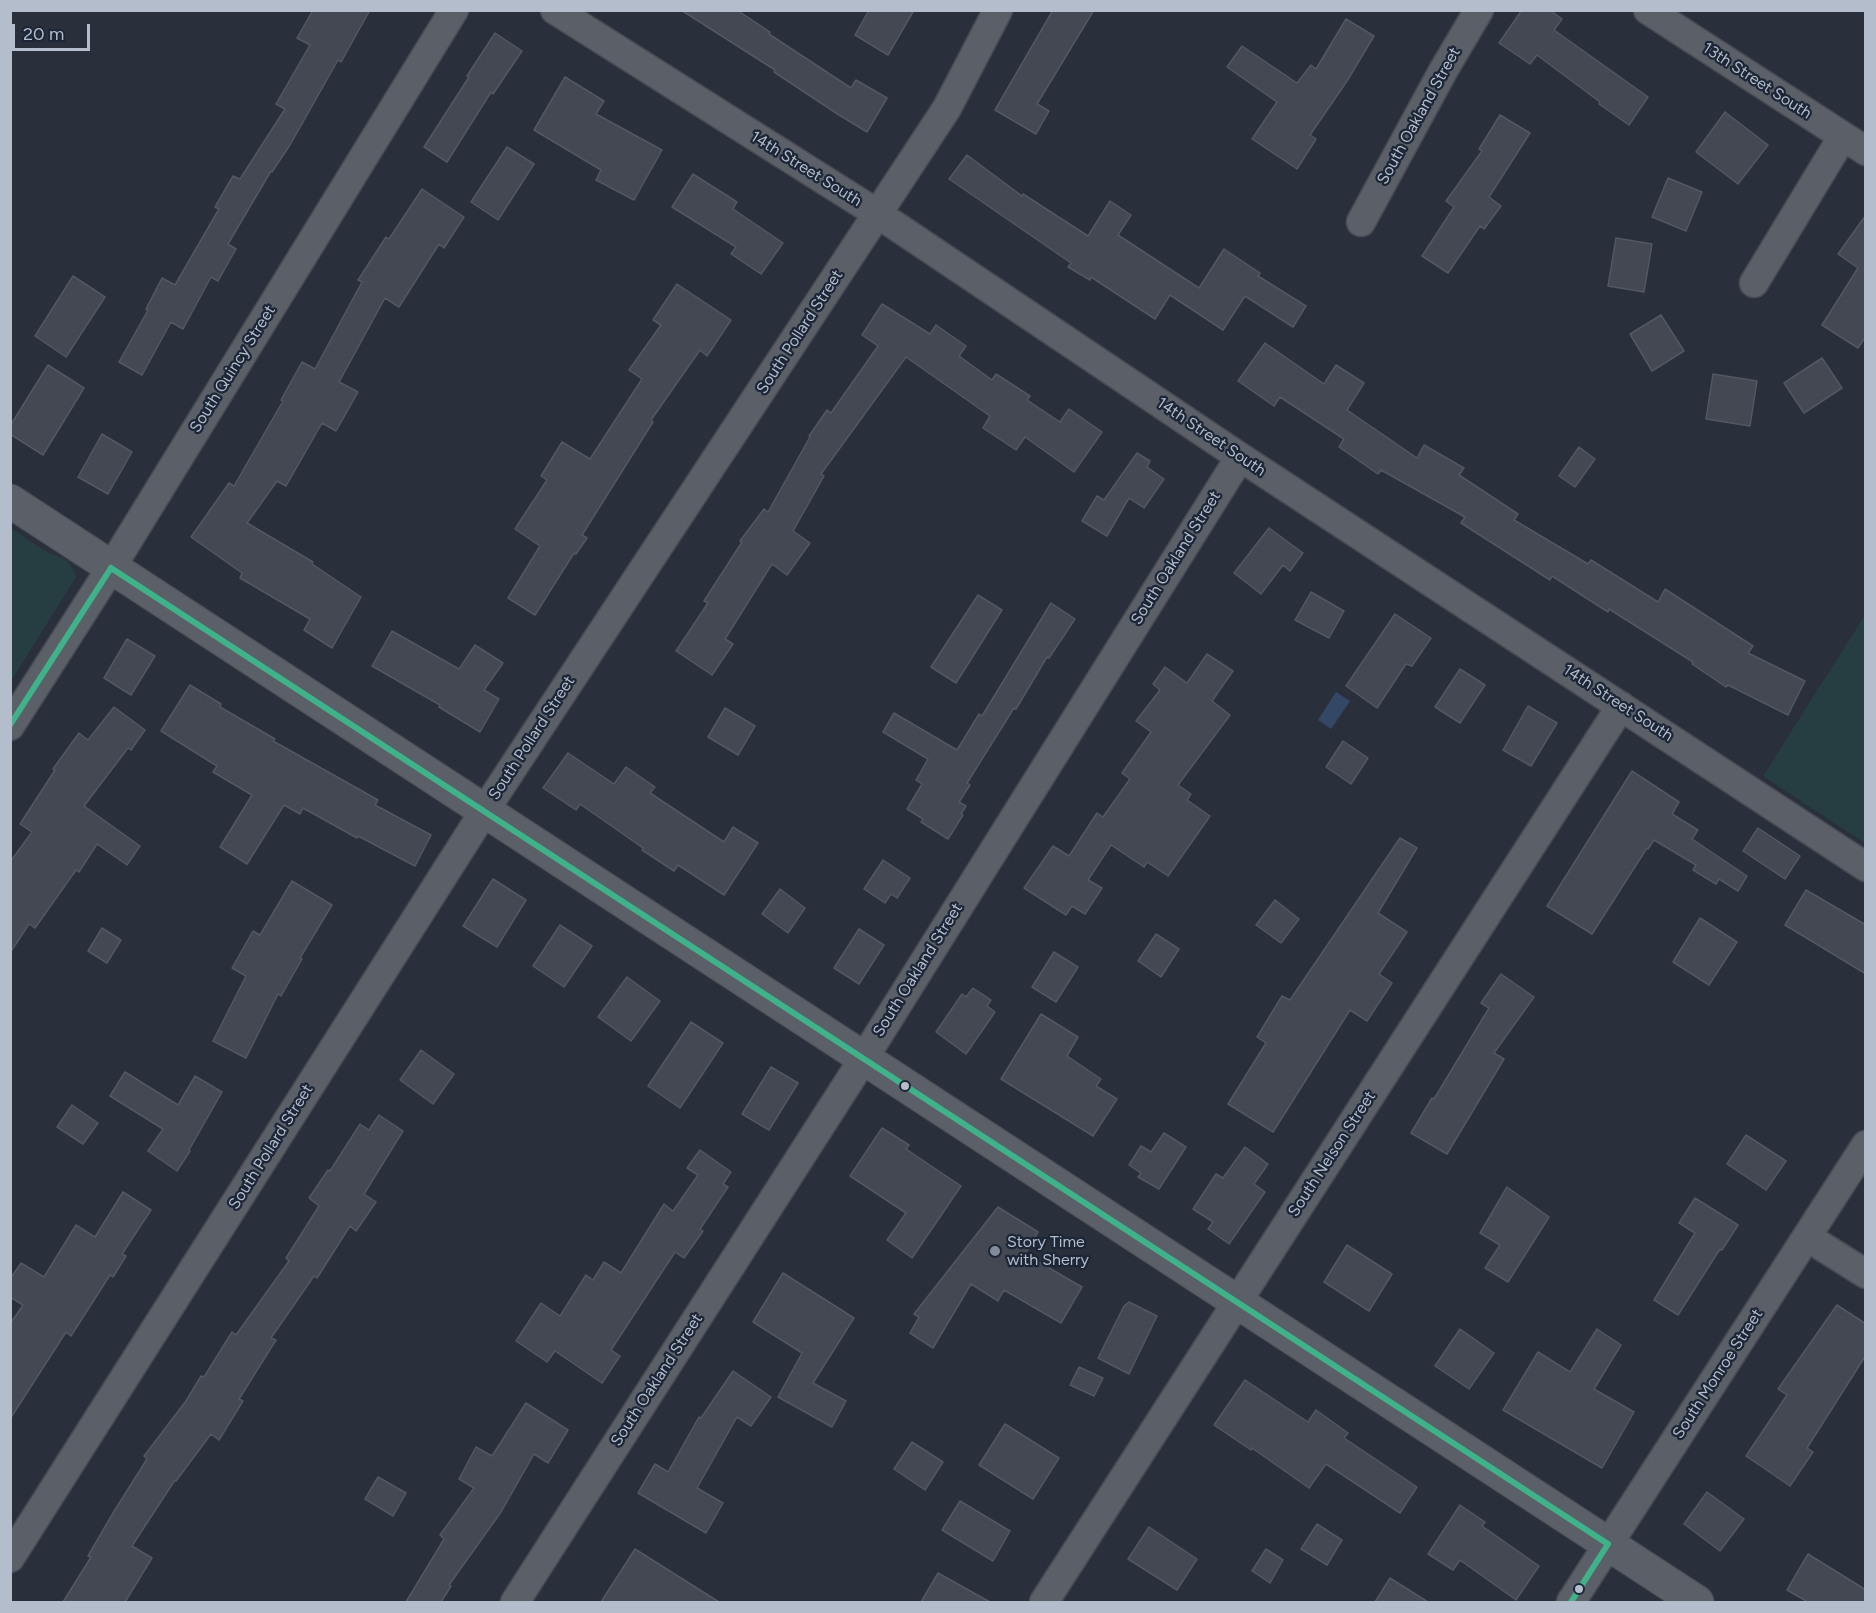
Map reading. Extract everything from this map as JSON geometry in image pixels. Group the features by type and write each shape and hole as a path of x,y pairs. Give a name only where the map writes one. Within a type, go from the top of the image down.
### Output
{"street":[{"name":"South Quincy Street","path":"10,726 111,568 454,10"},
{"name":"14th Street South","path":"555,10 878,214 1240,457 1866,867"},
{"name":"South Pollard Street","path":"10,1558 485,810 947,108 998,10"},
{"name":"South Oakland Street","path":"1361,222 1479,10"},
{"name":"13th Street South","path":"1648,10 1854,143"},
{"path":"1754,283 1854,143"},
{"name":"South Oakland Street","path":"515,1602 864,1058 1240,457"},
{"path":"10,501 1698,1602"},
{"name":"South Nelson Street","path":"1044,1602 1622,706"},
{"name":"South Monroe Street","path":"1571,1602 1866,1145"},
{"path":"1807,1237 1866,1274"}],"green space":[{"path":"11,528 44,550 63,558 70,564 76,577 11,681"},
{"path":"1865,615 1866,843 1763,776"}],"water":[{"path":"1336,692 1350,701 1331,729 1318,720"}],"building":[{"path":"313,10 370,10 341,62 338,60 290,145 271,171 228,244 236,249 218,281 211,277 183,329 171,322 142,375 119,362 148,310 146,309 162,278 175,285 219,209 215,207 233,176 240,179 285,109 276,104 310,45 297,38"},
{"path":"681,10 737,10 851,88 856,80 887,98 867,132"},
{"path":"869,10 914,10 888,55 855,35"},
{"path":"1053,10 1094,10 1037,104 1049,111 1036,134 995,110"},
{"path":"1522,10 1550,10 1562,19 1554,30 1648,97 1629,125 1537,55 1530,64 1499,43"},
{"path":"1346,19 1374,36 1310,135 1316,139 1297,169 1252,139 1277,102 1227,67 1242,46 1297,83 1311,65 1316,69"},
{"path":"495,33 522,51 493,94 491,92 447,162 424,147"},
{"path":"565,77 604,101 596,114 662,150 634,200 596,180 601,170 534,130"},
{"path":"1725,112 1768,145 1738,184 1696,152"},
{"path":"1500,115 1530,133 1489,197 1501,206 1484,229 1480,226 1448,273 1422,256 1454,207 1446,201 1482,151 1479,149"},
{"path":"507,147 534,164 498,220 471,202"},
{"path":"967,155 1022,196 1023,194 1088,236 1110,201 1131,215 1118,235 1199,288 1224,249 1260,273 1258,276 1306,306 1293,327 1245,296 1223,330 1170,295 1155,319 1091,277 1090,280 1068,267 1071,263 949,179"},
{"path":"693,174 737,202 733,209 783,243 761,274 731,254 736,247 672,207"},
{"path":"1668,178 1702,192 1686,231 1652,217"},
{"path":"422,189 464,217 444,248 439,244 399,307 385,298 339,382 358,392 336,431 322,423 286,486 277,481 247,523 313,562 312,564 361,597 332,648 304,630 310,619 240,578 242,573 191,537 229,483 234,486 283,401 281,400 302,362 315,369 362,282 358,280 386,237 389,239"},
{"path":"1866,215 1866,336 1858,348 1822,325 1858,268 1838,254"},
{"path":"1616,238 1652,244 1644,292 1608,286"},
{"path":"73,276 105,297 66,357 35,336"},
{"path":"677,284 731,320 707,356 700,350 651,420 653,422 582,535 587,538 576,554 574,553 535,615 508,598 540,546 515,529 547,480 541,476 562,442 590,459 642,379 629,370 661,325 653,320"},
{"path":"882,304 930,334 936,325 966,346 959,356 992,380 996,374 1030,396 1027,400 1060,422 1069,409 1102,432 1074,472 1025,437 1016,450 983,428 990,416 906,357 821,474 824,476 793,531 810,543 787,575 772,564 725,639 733,644 712,675 676,651 708,603 704,601 742,542 740,541 764,509 768,512 809,436 827,410 831,413 878,346 862,335"},
{"path":"1661,315 1684,351 1652,371 1630,334"},
{"path":"1265,343 1324,384 1336,365 1364,383 1347,410 1417,458 1424,445 1464,468 1459,475 1518,514 1514,520 1588,564 1591,560 1658,602 1665,589 1753,646 1748,653 1805,681 1788,715 1728,685 1726,687 1692,664 1693,662 1609,609 1608,612 1552,576 1550,580 1461,523 1465,517 1381,470 1378,474 1339,447 1344,439 1280,397 1274,406 1238,381"},
{"path":"1822,358 1842,388 1804,413 1784,383"},
{"path":"48,365 84,388 43,455 10,434 10,426"},
{"path":"1713,374 1757,381 1750,426 1706,419"},
{"path":"102,434 132,452 108,494 78,477"},
{"path":"1579,447 1595,459 1575,487 1559,476"},
{"path":"1137,453 1150,461 1147,467 1164,479 1144,508 1129,498 1107,536 1082,521 1097,496 1104,500"},
{"path":"1269,528 1303,553 1290,571 1283,565 1261,594 1234,573"},
{"path":"1311,592 1344,611 1329,638 1295,620"},
{"path":"978,595 1002,610 956,683 931,667"},
{"path":"1051,603 1075,619 1049,658 1047,657 967,783 970,785 959,802 966,806 961,814 963,815 948,839 921,822 923,819 907,809 922,784 916,780 928,759 883,732 894,713 957,750 979,714 982,716"},
{"path":"1395,614 1431,638 1412,666 1406,664 1377,708 1346,686"},
{"path":"392,631 459,669 475,645 503,663 484,690 499,699 480,732 439,707 440,705 372,666"},
{"path":"127,639 155,656 131,695 104,678"},
{"path":"1207,654 1233,671 1212,701 1230,715 1178,785 1191,794 1187,800 1210,816 1168,876 1147,862 1144,867 1111,845 1088,880 1102,888 1085,914 1072,906 1066,915 1024,888 1053,846 1069,856 1097,813 1103,817 1130,779 1122,773 1151,732 1136,721 1160,690 1153,684 1165,667 1187,683"},
{"path":"1460,669 1485,685 1460,723 1435,707"},
{"path":"190,685 221,704 220,707 275,739 273,741 378,800 375,805 431,835 415,866 358,836 357,838 303,808 300,814 284,805 247,864 220,847 252,795 213,772 217,766 161,731"},
{"path":"1528,706 1557,723 1531,766 1503,750"},
{"path":"114,707 145,730 131,750 128,748 84,806 140,846 127,865 97,844 79,872 76,870 35,928 29,924 10,953 10,862 32,832 20,824 55,770 53,769 79,733 88,740"},
{"path":"725,708 755,726 738,755 708,737"},
{"path":"1343,741 1368,758 1351,784 1326,767"},
{"path":"568,753 614,784 626,767 655,787 650,793 724,842 733,827 758,843 724,895 678,865 674,871 580,804 576,810 543,788"},
{"path":"1632,771 1679,802 1672,814 1698,830 1692,839 1747,876 1738,891 1719,879 1716,884 1693,870 1696,865 1654,840 1592,934 1547,906"},
{"path":"1758,828 1800,856 1785,879 1743,851"},
{"path":"1400,838 1417,848 1378,913 1407,932 1379,974 1392,983 1367,1021 1350,1010 1273,1132 1228,1104 1266,1043 1257,1037 1282,996 1290,1000"},
{"path":"883,860 910,878 897,898 891,894 885,903 864,889"},
{"path":"493,879 526,900 497,947 463,926"},
{"path":"292,881 332,905 300,958 302,959 281,996 278,994 246,1058 213,1041 246,976 232,968 253,931 260,935"},
{"path":"780,889 805,908 788,933 762,914"},
{"path":"1806,890 1866,925 1866,974 1785,925"},
{"path":"1275,900 1299,919 1281,943 1256,925"},
{"path":"1700,918 1737,942 1709,985 1673,962"},
{"path":"560,925 592,946 564,987 533,966"},
{"path":"102,928 121,940 107,963 88,951"},
{"path":"859,929 884,945 859,984 834,968"},
{"path":"1156,934 1179,949 1161,977 1138,961"},
{"path":"1054,952 1078,967 1056,1002 1032,987"},
{"path":"1501,974 1534,997 1494,1053 1504,1059 1447,1154 1411,1133 1489,1008 1481,1003"},
{"path":"627,977 660,1001 631,1041 598,1017"},
{"path":"973,988 991,1000 987,1006 995,1012 966,1054 936,1032 962,994 966,997"},
{"path":"1041,1014 1078,1037 1067,1056 1101,1079 1096,1086 1117,1099 1093,1136 1001,1079"},
{"path":"691,1022 723,1043 680,1108 648,1086"},
{"path":"421,1050 454,1074 433,1104 400,1080"},
{"path":"771,1067 798,1083 769,1130 742,1114"},
{"path":"125,1072 178,1105 195,1076 222,1092 177,1171 148,1151 163,1129 110,1096"},
{"path":"72,1105 98,1123 83,1144 57,1127"},
{"path":"379,1115 403,1131 364,1194 376,1202 356,1231 350,1226 317,1278 314,1276 271,1338 276,1340 239,1399 243,1401 219,1440 211,1434 175,1480 132,1546 152,1558 125,1602 63,1602 91,1557 88,1556 113,1513 147,1459 144,1456 186,1401 201,1376 204,1377 232,1332 236,1335 289,1261 286,1258 319,1206 309,1198 328,1170 330,1171 360,1124 369,1130"},
{"path":"882,1128 909,1145 906,1149 961,1186 912,1258 887,1240 906,1213 850,1176"},
{"path":"1164,1133 1186,1147 1159,1189 1138,1177 1141,1173 1129,1165 1141,1146 1151,1152"},
{"path":"1746,1135 1786,1161 1766,1190 1727,1164"},
{"path":"1245,1147 1268,1164 1254,1184 1265,1192 1229,1244 1208,1229 1213,1222 1193,1209 1216,1174 1223,1178"},
{"path":"700,1150 731,1172 723,1184 728,1187 700,1229 703,1231 684,1258 675,1252 611,1350 620,1356 602,1383 555,1351 547,1362 516,1341 541,1303 560,1316 586,1275 593,1280 604,1262 621,1273 664,1204 673,1211 698,1175 687,1168"},
{"path":"1507,1187 1549,1217 1508,1282 1485,1268 1500,1245 1480,1233"},
{"path":"123,1192 151,1210 122,1254 126,1256 113,1277 110,1275 71,1336 66,1332 10,1419 10,1324 23,1305 10,1297 10,1279 21,1263 44,1277 76,1225 95,1237"},
{"path":"1695,1198 1738,1225 1678,1315 1654,1300 1695,1233 1679,1223"},
{"path":"998,1207 1038,1232 1025,1254 1082,1287 1061,1323 1004,1290 998,1301 971,1284 933,1348 910,1333 919,1317 914,1314"},
{"path":"1347,1245 1392,1274 1369,1311 1324,1282"},
{"path":"783,1273 854,1318 813,1383 846,1401 832,1427 778,1397 802,1353 753,1322"},
{"path":"1129,1302 1157,1316 1129,1374 1098,1358 1124,1306"},
{"path":"1837,1305 1866,1324 1866,1355 1807,1448 1813,1452 1790,1486 1746,1456 1787,1395 1778,1389"},
{"path":"1460,1329 1494,1353 1469,1389 1435,1366"},
{"path":"1597,1329 1621,1345 1594,1389 1634,1412 1602,1468 1503,1410 1538,1352 1570,1372"},
{"path":"1079,1367 1103,1378 1094,1396 1070,1385"},
{"path":"733,1371 771,1397 751,1426 737,1417 697,1488 723,1503 706,1533 638,1493 655,1464 668,1472 699,1417 701,1418"},
{"path":"1245,1380 1308,1422 1316,1410 1348,1433 1344,1438 1417,1487 1400,1513 1326,1464 1309,1488 1252,1448 1251,1450 1214,1425"},
{"path":"526,1403 568,1430 548,1463 534,1454 501,1512 449,1585 451,1586 441,1602 406,1602 444,1539 440,1535 474,1488 459,1479 476,1447 492,1456"},
{"path":"1005,1424 1059,1458 1033,1499 979,1465"},
{"path":"912,1442 943,1462 925,1490 894,1469"},
{"path":"378,1477 406,1493 393,1516 365,1499"},
{"path":"1707,1492 1744,1519 1720,1551 1684,1524"},
{"path":"960,1501 1010,1531 993,1561 942,1530"},
{"path":"1460,1505 1485,1522 1482,1526 1539,1566 1516,1600 1460,1560 1453,1570 1428,1554"},
{"path":"1317,1524 1342,1540 1327,1565 1301,1549"},
{"path":"1149,1527 1197,1559 1177,1590 1128,1559"},
{"path":"635,1549 719,1602 601,1602"},
{"path":"1266,1549 1283,1560 1270,1583 1252,1571"},
{"path":"1808,1554 1866,1590 1866,1602 1808,1602 1787,1590"},
{"path":"938,1573 990,1602 921,1602"},
{"path":"1390,1578 1428,1602 1375,1602"}],"transit line":[{"path":"111,568 1608,1544"},
{"path":"10,725 111,568"},
{"path":"1571,1602 1608,1544"}],"place":[{"name":"Story Time with Sherry","path":"995,1251"}]}
